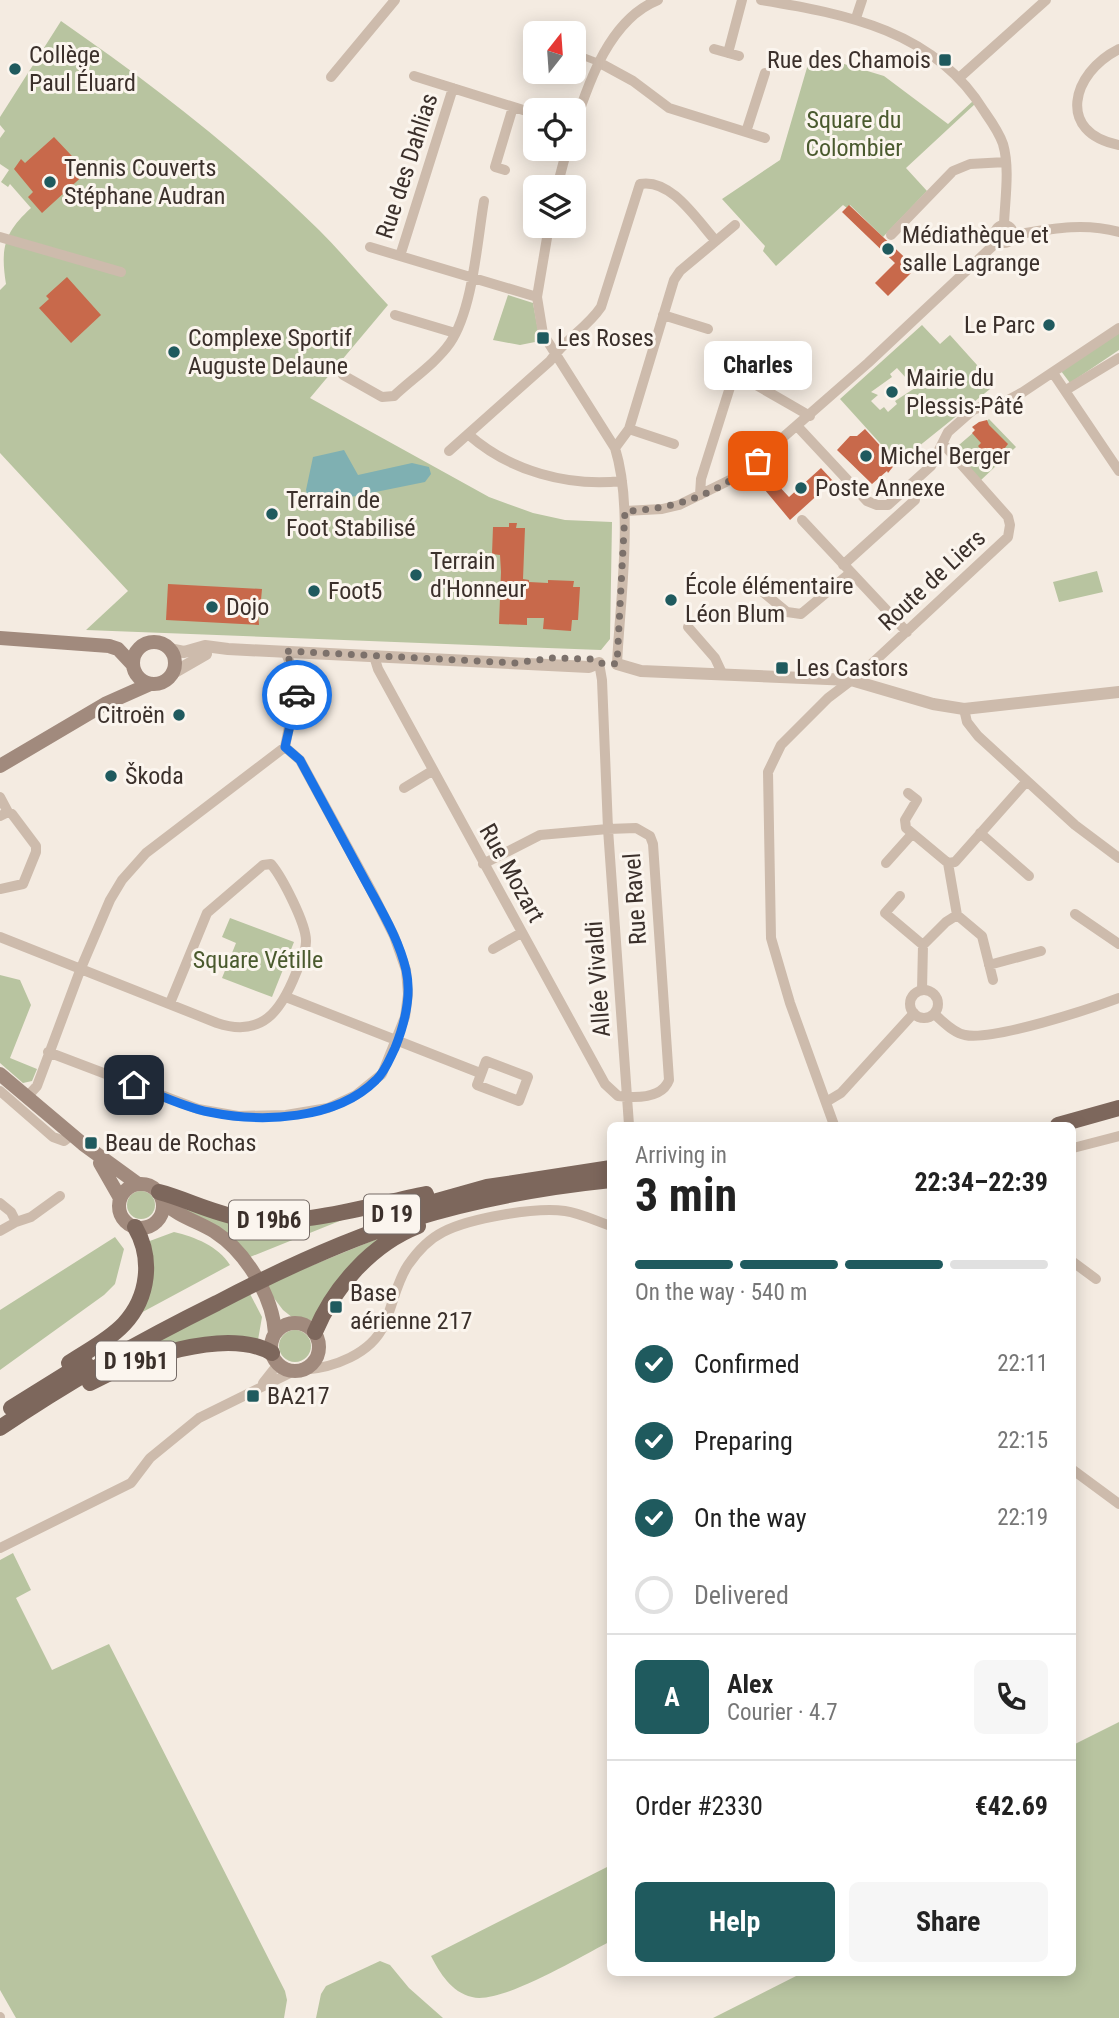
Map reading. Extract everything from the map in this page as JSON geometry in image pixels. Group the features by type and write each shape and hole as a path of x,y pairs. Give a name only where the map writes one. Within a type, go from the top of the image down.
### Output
{"main road":[{"path":"0,638 109,641 140,647 153,642 169,649 175,660 173,673 163,682 150,684 105,704"},
{"path":"85,642 118,649 141,679 150,684"},
{"path":"0,766 123,691 140,647"},
{"path":"0,1074 78,1140 138,1184"},
{"path":"1069,1122 1119,1108"},
{"path":"1076,1131 1119,1119"},
{"path":"78,1140 106,1170 120,1198 120,1212 127,1223 135,1227 146,1227 156,1222 193,1223"},
{"name":"D 19","path":"3,1422 243,1283 383,1217 439,1199 524,1180 607,1169"},
{"name":"D 19b6","path":"161,1197 229,1215 275,1220 298,1219 510,1177 524,1180"},
{"name":"D 19","path":"269,1270 380,1229 484,1200 607,1181"},
{"path":"120,1198 124,1191 138,1184 150,1185 174,1212 215,1232 237,1252 270,1304 294,1322 309,1326 315,1332 319,1340 317,1358 299,1370 275,1358 275,1333 270,1304"},
{"path":"156,1222 163,1209 161,1197"},
{"path":"315,1332 324,1311 368,1257 406,1231 479,1208 484,1200"},
{"path":"0,1408 122,1326 136,1309 145,1284 146,1268 145,1249 135,1227"},
{"path":"275,1333 294,1322"},
{"name":"D 19b1","path":"3,1422 33,1415 124,1366 155,1356 247,1342 275,1358"}],"street":[{"path":"331,77 395,0"},
{"path":"727,53 742,0"},
{"path":"761,0 856,18 916,45 959,78 972,91 1003,143 1006,162 1004,224"},
{"path":"856,18 862,0"},
{"path":"959,78 1046,0"},
{"path":"584,98 600,63 624,24 637,11 653,1"},
{"path":"714,49 740,56"},
{"path":"1119,49 1105,56 1088,72 1080,85 1078,101 1080,118 1091,135 1119,145"},
{"path":"586,58 633,81 669,108 765,138"},
{"path":"746,132 765,72"},
{"path":"414,76 523,110"},
{"name":"Rue des Dahlias","path":"400,256 453,88"},
{"path":"505,170 495,167 513,107"},
{"path":"891,234 953,171 970,164 1006,162"},
{"path":"449,451 469,435 601,307 640,184 646,183 669,191 715,240"},
{"path":"343,375 382,397 394,396 447,347 455,333 471,276 484,201"},
{"path":"1004,224 1011,228 1013,235"},
{"path":"998,241 996,230 1004,224"},
{"path":"615,448 629,429 674,280 680,271 735,225"},
{"path":"998,241 1005,243 1013,235 1063,226 1085,226 1119,232"},
{"path":"0,237 121,272"},
{"path":"547,238 537,297 543,334 615,448 622,481 625,511 617,664"},
{"path":"625,511 662,509 700,495 740,475 798,427 998,241"},
{"path":"370,247 537,297"},
{"path":"395,315 455,333"},
{"path":"663,315 708,329"},
{"path":"798,427 867,501 888,505 931,466 943,445 942,440 973,410 988,404 1001,404 1119,328"},
{"path":"1066,390 1119,358"},
{"path":"1053,373 1119,471"},
{"path":"700,495 701,479 730,384 735,379 744,378 810,416"},
{"path":"629,429 674,444"},
{"path":"469,435 506,461 554,478 622,481"},
{"name":"Route de Liers","path":"833,1122 782,979 771,938 767,783 772,762 781,745 828,698 907,632 1003,543 1010,532 1008,517 943,445"},
{"path":"764,593 787,612 801,614 915,500"},
{"path":"802,520 907,632"},
{"path":"688,628 715,658 722,673"},
{"path":"169,649 184,652 205,646 515,663 553,658 590,659 641,671 851,680 933,704 964,709 1119,692"},
{"path":"173,673 195,657 228,649"},
{"path":"26,1098 37,1086 48,1052 110,900 137,861 209,802 285,747 298,682 285,651"},
{"name":"Rue Mozart","path":"374,656 377,670 605,1084 613,1093 627,1097"},
{"name":"Rue Ravel","path":"599,663 608,829 636,828 650,836 653,845 668,1080 666,1087 658,1094 627,1097"},
{"path":"964,709 967,722 978,736 1075,825 1119,858"},
{"path":"48,1052 198,1109 239,1116 314,1112 356,1095 382,1074 405,1017 408,994 406,970 399,948 372,892 300,760 285,747"},
{"path":"404,788 432,771"},
{"path":"948,863 955,862 1026,782"},
{"path":"908,793 917,800 905,824 912,834 948,863 957,915 982,936 993,980"},
{"path":"0,797 4,814 26,830 36,846 23,884 0,889"},
{"path":"483,864 541,835 608,829"},
{"name":"Allée Vivaldi","path":"608,829 629,1122"},
{"path":"980,833 1029,876"},
{"path":"886,863 912,834"},
{"path":"0,937 217,1023 244,1028 267,1019 286,997 307,941 283,883 271,864 263,865 207,913 170,1003"},
{"path":"900,896 885,913 923,945"},
{"path":"1075,914 1119,944"},
{"path":"922,989 936,995 939,1004 934,1014 924,1018 914,1013 910,1006 911,998 922,989 923,945 957,915"},
{"path":"494,949 521,933"},
{"path":"989,965 1041,951"},
{"path":"286,997 480,1073"},
{"path":"934,1014 958,1033 975,1036 1067,1016 1119,998"},
{"path":"826,1102 841,1093 914,1013"},
{"path":"486,1061 528,1077 519,1101 477,1085 480,1073 486,1061"},
{"path":"0,1091 53,1137 64,1141 78,1140"},
{"path":"1076,1147 1119,1136"},
{"path":"0,1231 32,1217 60,1196"},
{"path":"0,1203 11,1212 16,1222"},
{"path":"0,1548 131,1483 150,1458 199,1418 261,1385 299,1370 320,1369 335,1364 365,1348 384,1324 408,1264 420,1249 443,1232 483,1220 552,1210 571,1212 607,1225"},
{"path":"1076,1264 1096,1279"},
{"path":"261,1385 275,1358"},
{"path":"1076,1472 1119,1504"}],"green space":[{"name":"Complexe Sportif Auguste Delaune","path":"61,21 129,69 259,174 319,230 388,305 310,398 489,497 533,513 565,520 612,522 610,639 601,650 86,630 128,591 0,453 0,290 6,284 4,250 15,225 31,208 10,184 8,187 1,182 9,170 0,164 0,138 5,131 0,125 0,117"},
{"name":"Square du Colombier","path":"811,54 884,76 948,124 973,101 975,104 906,168 927,191 883,237 850,205 847,208 843,205 776,266 763,251 765,246 722,199 780,160"},
{"path":"508,295 533,303 540,341 520,345 493,340"},
{"path":"922,325 940,344 950,335 995,385 898,463 840,399","holes":["897,368 915,388 895,401 897,404 888,412 884,407 880,410 871,401 878,395 871,392 892,377 890,374"]},
{"path":"1119,333 1119,350 1070,383 1061,371"},
{"path":"989,419 1016,447 980,481 959,456 959,445"},
{"path":"1097,571 1103,592 1059,602 1053,582"},
{"name":"Square Vétille","path":"230,918 294,942 272,997 222,978 236,943 222,937"},
{"path":"0,975 20,980 31,1005 10,1058 37,1069 32,1081 23,1083 0,1063"},
{"path":"141,1191 151,1195 155,1205 151,1215 141,1219 131,1215 127,1205 131,1195"},
{"path":"175,1203 215,1219 347,1218 250,1257"},
{"path":"174,1232 205,1243 230,1265 137,1315 147,1242"},
{"path":"384,1236 313,1321 293,1318 283,1310 264,1285"},
{"path":"115,1237 124,1249 115,1284 104,1295 0,1370 0,1310"},
{"path":"249,1292 262,1317 258,1340 176,1344 133,1354"},
{"path":"295,1330 306,1335 311,1346 306,1357 295,1362 284,1357 279,1346 284,1335"},
{"path":"13,1553 31,1590 16,1598 52,1670 109,1644 285,1991 287,2000 284,2018 16,2018 0,1990 0,1560"},
{"path":"1119,1722 1119,2018 713,2018 796,1976 1076,1976 1076,1744"},
{"path":"607,1867 607,1943 561,1967 502,1994 485,1998 472,1997 452,1986 431,1956"},
{"path":"380,1961 390,1965 409,1988 443,2018 316,2018 321,1994 326,1986"}],"water":[{"path":"344,450 358,475 412,463 429,467 431,474 425,482 341,499 308,498 306,490 313,457"}],"building":[{"name":"Tennis Couverts Stéphane Audran","path":"54,137 87,172 42,213 28,197 33,192 14,169 21,159 25,163"},
{"name":"Médiathèque et salle Lagrange","path":"849,205 916,268 888,296 875,283 895,263 842,212"},
{"path":"67,277 101,315 71,343 39,308 49,299 46,296"},
{"path":"987,420 1008,444 998,457 993,457 989,452 986,455 978,446 981,443 972,433 975,430 972,427"},
{"name":"Michel Berger","path":"865,429 896,463 888,473 887,471 872,484 837,450 850,436 857,436"},
{"path":"821,468 833,481 790,520 755,478 764,470 789,497"},
{"path":"509,523 517,523 516,528 525,528 523,579 548,583 548,580 574,581 573,587 580,587 578,620 572,620 571,631 543,629 544,618 527,618 527,625 499,624 500,555 492,554 493,527 509,527"},
{"name":"Dojo","path":"168,584 262,589 261,600 257,600 259,625 166,620"}],"way so far":[{"path":"297,695 298,678 285,651 515,663 553,658 590,659 599,663 617,664 625,511 645,511 679,505 732,481 758,461"}],"place":[{"name":"Rue des Chamois","path":"945,60"},
{"name":"Collège Paul Éluard","path":"15,69"},
{"name":"Tennis Couverts Stéphane Audran","path":"50,182"},
{"name":"Médiathèque et salle Lagrange","path":"888,249"},
{"name":"Le Parc","path":"1049,325"},
{"name":"Les Roses","path":"543,338"},
{"name":"Complexe Sportif Auguste Delaune","path":"174,352"},
{"name":"Mairie du Plessis-Pâté","path":"892,392"},
{"name":"Michel Berger","path":"866,456"},
{"name":"Charles","path":"758,461"},
{"name":"Poste Annexe","path":"801,488"},
{"name":"Terrain de Foot Stabilisé","path":"272,514"},
{"name":"Terrain d'Honneur","path":"416,575"},
{"name":"Foot5","path":"314,591"},
{"name":"École élémentaire Léon Blum","path":"671,600"},
{"name":"Dojo","path":"212,607"},
{"name":"Les Castors","path":"782,668"},
{"name":"Citroën","path":"179,715"},
{"name":"Škoda","path":"111,776"},
{"name":"Beau de Rochas","path":"91,1143"},
{"name":"Base aérienne 217","path":"336,1307"},
{"name":"BA217","path":"253,1396"}],"route":[{"path":"134,1085 210,1112 239,1116 272,1116 314,1112 343,1102 367,1088 382,1074 394,1050 407,1005 407,978 403,959 372,892 300,760 285,747 297,695"}]}
